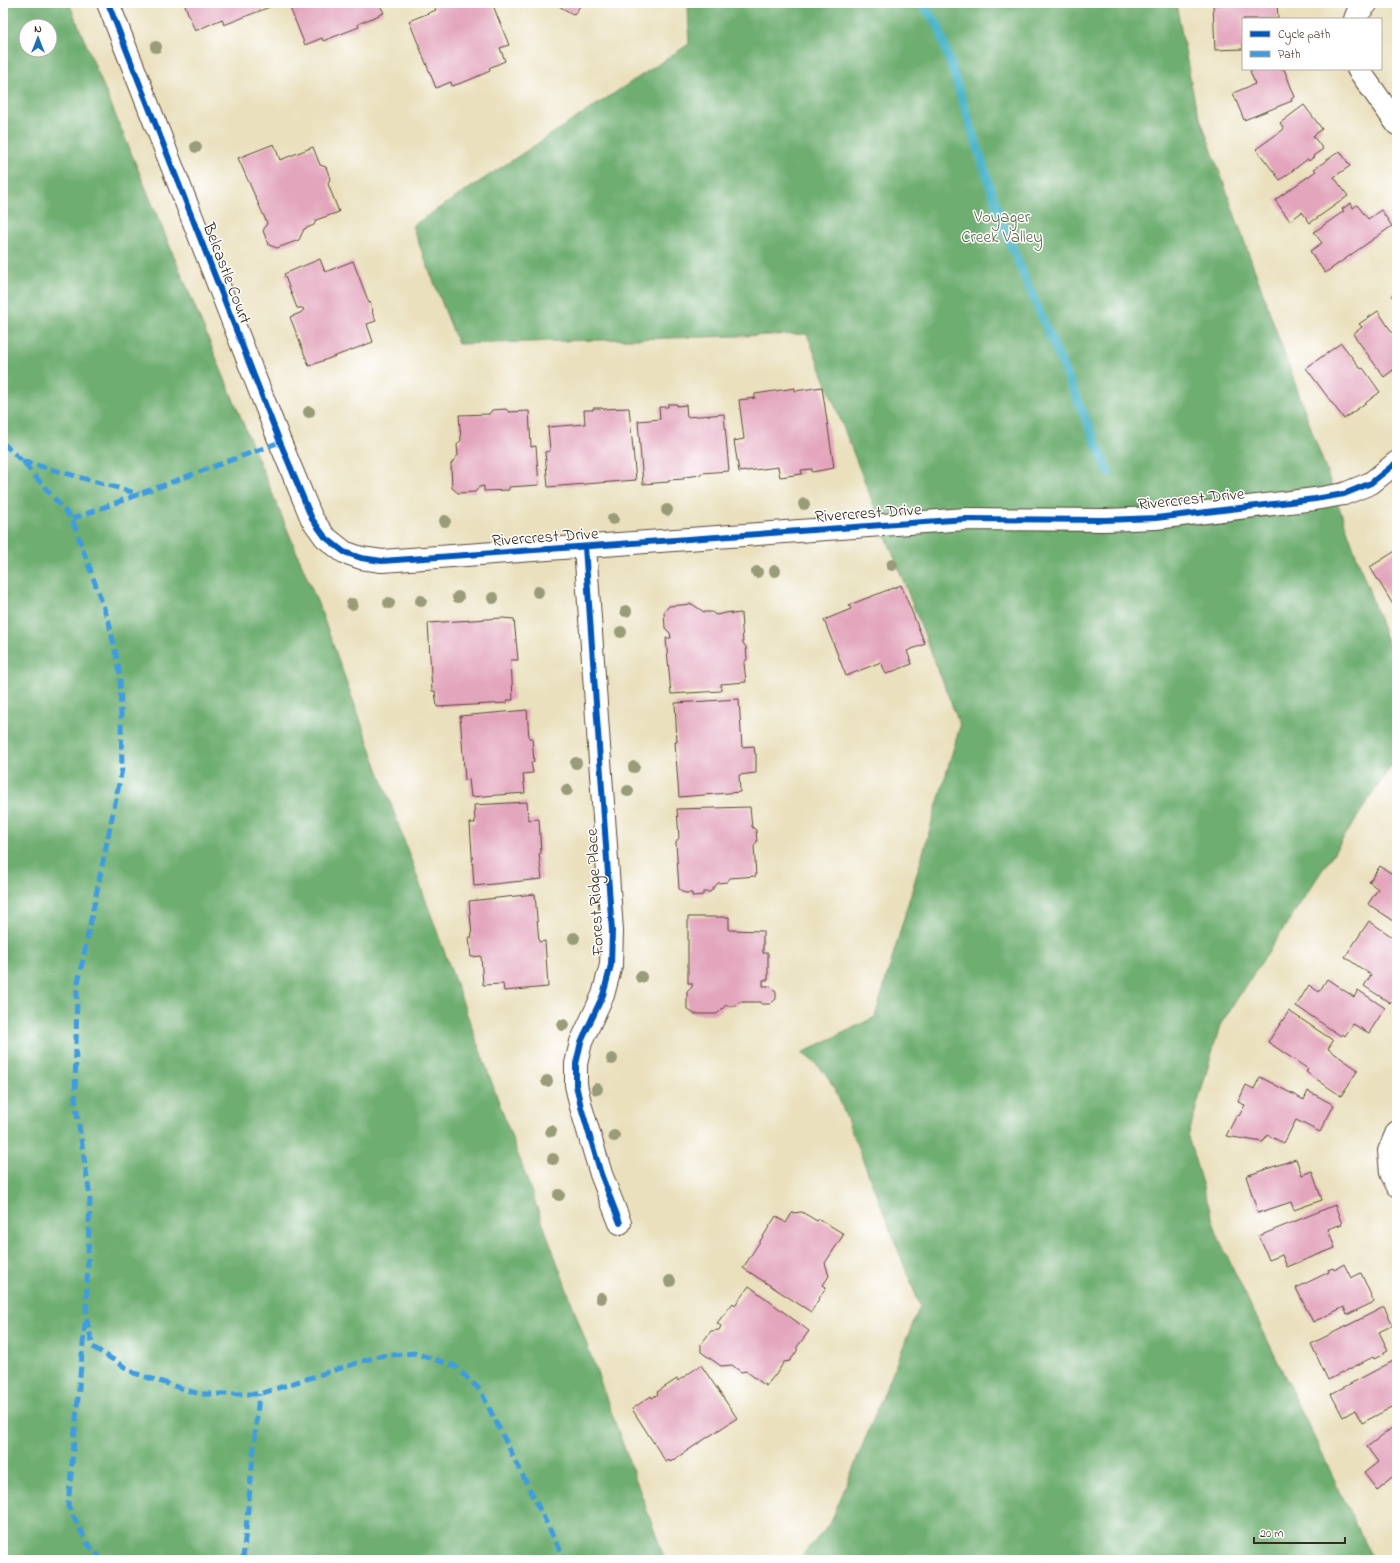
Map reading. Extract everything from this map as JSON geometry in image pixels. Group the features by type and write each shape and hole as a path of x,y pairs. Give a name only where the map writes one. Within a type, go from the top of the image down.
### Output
{"street":[{"name":"Belcastle Court","path":"108,3 280,442 309,512 312,519 325,537 335,546"},
{"path":"1355,18 1357,14 1368,3"},
{"path":"1359,70 1397,124"},
{"name":"Rivercrest Drive","path":"335,546 344,552 362,558 382,561 966,519 1105,520 1156,518 1315,499 1344,494 1372,483 1397,462"},
{"name":"Forest Ridge Place","path":"585,547 612,931 611,965 603,995 581,1042 576,1064 576,1085 600,1174 620,1223"},
{"path":"1397,1132 1389,1151 1391,1173 1397,1185"}],"green space":[{"path":"3,3 69,3 319,606 665,1560 3,1560"},
{"name":"Voyager Creek Valley","path":"688,3 1176,3 1195,103 1397,669 1397,757 1220,1025 1188,1137 1218,1237 1373,1560 798,1560 830,1524 920,1306 837,1094 822,1071 802,1053 875,1017 960,726 807,334 458,344 412,226 689,44"}],"building":[{"path":"184,3 270,3 272,6 224,25 222,19 195,31"},
{"path":"288,3 379,3 384,13 358,24 359,27 323,41 322,38 305,45"},
{"path":"433,3 492,3 509,45 500,48 505,61 489,68 490,71 467,81 452,86 451,82 436,88 409,21 436,10"},
{"path":"554,3 582,3 574,15"},
{"path":"1277,3 1278,18 1242,18 1242,49 1215,50 1213,5"},
{"path":"1284,70 1295,97 1291,99 1292,101 1244,120 1233,93 1255,84 1250,71"},
{"path":"1304,105 1322,129 1313,136 1323,149 1309,161 1308,159 1280,180 1256,149 1284,129 1280,123"},
{"path":"274,144 280,160 313,147 320,165 326,167 330,178 328,184 339,212 316,220 314,225 304,229 299,240 277,248 269,245 263,231 267,223 238,158"},
{"path":"1340,151 1350,166 1334,177 1348,196 1310,223 1302,212 1290,221 1275,200 1316,171 1314,169"},
{"path":"1351,203 1353,208 1357,205 1368,219 1381,210 1392,226 1325,273 1310,251 1322,243 1314,232 1344,211 1342,209"},
{"path":"320,259 325,272 353,261 376,321 367,324 373,342 309,366 290,317 304,310 303,308 297,308 284,274"},
{"path":"1397,291 1397,302 1392,295"},
{"path":"1378,311 1397,340 1397,367 1384,377 1353,334 1362,327 1359,324"},
{"path":"1341,343 1361,369 1363,368 1380,392 1344,419 1306,368"},
{"path":"822,387 834,468 812,472 812,469 801,470 802,474 780,477 778,467 739,472 734,441 744,439 739,400 755,398 755,394 795,388 795,391"},
{"path":"668,404 677,404 677,406 686,405 687,417 724,414 729,471 701,473 701,475 684,477 684,479 669,480 669,482 643,484 638,421 660,419 659,407 668,407"},
{"path":"593,408 629,408 636,480 548,487 545,452 550,451 548,427 585,424 584,410 593,410"},
{"path":"506,409 509,412 529,411 531,447 536,446 539,485 509,487 509,490 484,491 484,486 479,487 475,492 458,493 452,488 451,464 458,455 457,445 461,440 459,415 489,414 492,410"},
{"path":"1397,550 1397,611 1370,567"},
{"path":"901,585 925,644 907,651 912,664 886,674 881,662 846,676 824,620 851,609 849,605"},
{"path":"692,604 704,612 712,612 716,615 731,612 731,614 741,613 743,643 746,647 747,659 744,663 746,682 721,684 721,691 671,694 666,638 671,638 670,633 665,628 664,612 669,606"},
{"path":"502,618 514,619 518,660 511,660 513,700 507,700 507,703 437,707 435,691 432,691 428,623"},
{"path":"739,699 742,747 754,746 756,754 756,773 739,775 740,792 679,797 675,742 677,742 675,703"},
{"path":"527,710 529,738 532,738 534,762 531,762 533,773 523,774 525,793 471,797 469,779 465,780 460,716"},
{"path":"527,802 528,820 539,819 541,853 539,854 542,879 474,886 470,823 475,823 474,805"},
{"path":"750,807 752,827 756,830 757,842 754,846 756,876 730,878 727,882 718,883 710,892 703,892 703,895 692,896 692,893 685,893 679,889 676,842 679,838 677,809"},
{"path":"1380,866 1397,877 1397,923 1368,904 1378,889 1369,882"},
{"path":"535,894 539,942 545,941 548,987 504,991 503,984 483,985 481,956 471,957 469,937 472,937 469,901"},
{"path":"688,917 729,917 729,930 763,931 763,953 768,953 768,980 763,980 763,986 769,986 776,991 776,999 770,1004 761,1004 761,1002 739,1002 736,1006 727,1006 727,1004 717,1014 694,1014 687,1009 687,992 692,987 692,983 688,983"},
{"path":"1369,921 1397,940 1397,992 1390,1003 1364,986 1371,975 1345,957"},
{"path":"1327,979 1354,997 1358,990 1385,1008 1369,1033 1353,1024 1345,1036 1342,1034 1341,1036 1296,1006 1309,985 1319,992"},
{"path":"1289,1011 1331,1039 1333,1041 1328,1049 1358,1070 1341,1096 1306,1072 1308,1069 1268,1042"},
{"path":"1260,1077 1304,1100 1308,1091 1334,1105 1320,1132 1296,1120 1284,1143 1267,1135 1263,1142 1226,1136 1237,1115 1239,1116 1245,1105 1238,1102 1246,1085 1254,1089"},
{"path":"1296,1159 1302,1175 1312,1171 1322,1200 1294,1210 1291,1202 1258,1213 1246,1176"},
{"path":"1335,1205 1342,1224 1328,1229 1335,1248 1287,1267 1282,1255 1269,1260 1259,1236"},
{"path":"802,1212 817,1221 819,1219 844,1234 825,1263 829,1276 823,1285 826,1287 811,1312 743,1268 776,1216 786,1223 792,1213"},
{"path":"1344,1264 1351,1278 1361,1273 1374,1302 1347,1315 1344,1307 1313,1322 1296,1288 1329,1272 1328,1270 1333,1268 1334,1270"},
{"path":"749,1286 809,1331 797,1347 797,1351 790,1361 784,1362 766,1386 746,1371 741,1372 732,1365 721,1366 701,1352 701,1344 711,1331 719,1330 721,1326 717,1323 733,1303 735,1305"},
{"path":"1384,1307 1393,1325 1379,1332 1388,1350 1384,1352 1384,1354 1374,1359 1373,1357 1328,1380 1311,1344"},
{"path":"1397,1359 1397,1407 1395,1408 1394,1406 1362,1423 1355,1410 1343,1417 1331,1394"},
{"path":"701,1365 737,1418 670,1462 669,1460 666,1462 632,1409 651,1396 652,1398 658,1394 657,1392 677,1379 678,1381"},
{"path":"1397,1424 1397,1474 1377,1490 1364,1473 1378,1462 1367,1447"}],"waterway":[{"path":"921,3 938,25 1004,229 1109,473"}],"marked path":[{"path":"72,519 280,442"},
{"path":"3,443 22,461 72,519 109,622 120,674 122,769 77,988 75,1100 90,1197 86,1316 93,1347 134,1373 199,1394 259,1394 379,1356 415,1353 455,1366 480,1390 565,1560"},
{"path":"22,461 139,494"},
{"path":"85,1322 68,1506 87,1543 102,1560"},
{"path":"243,1560 259,1394"}],"cycle path":[{"path":"108,3 280,442 312,519 325,537 344,552 361,558 382,561 966,519 1105,520 1156,518 1315,499 1344,494 1371,483 1397,462"},
{"path":"585,547 612,931 611,965 603,995 581,1042 576,1064 576,1085 601,1174 620,1223"}]}
